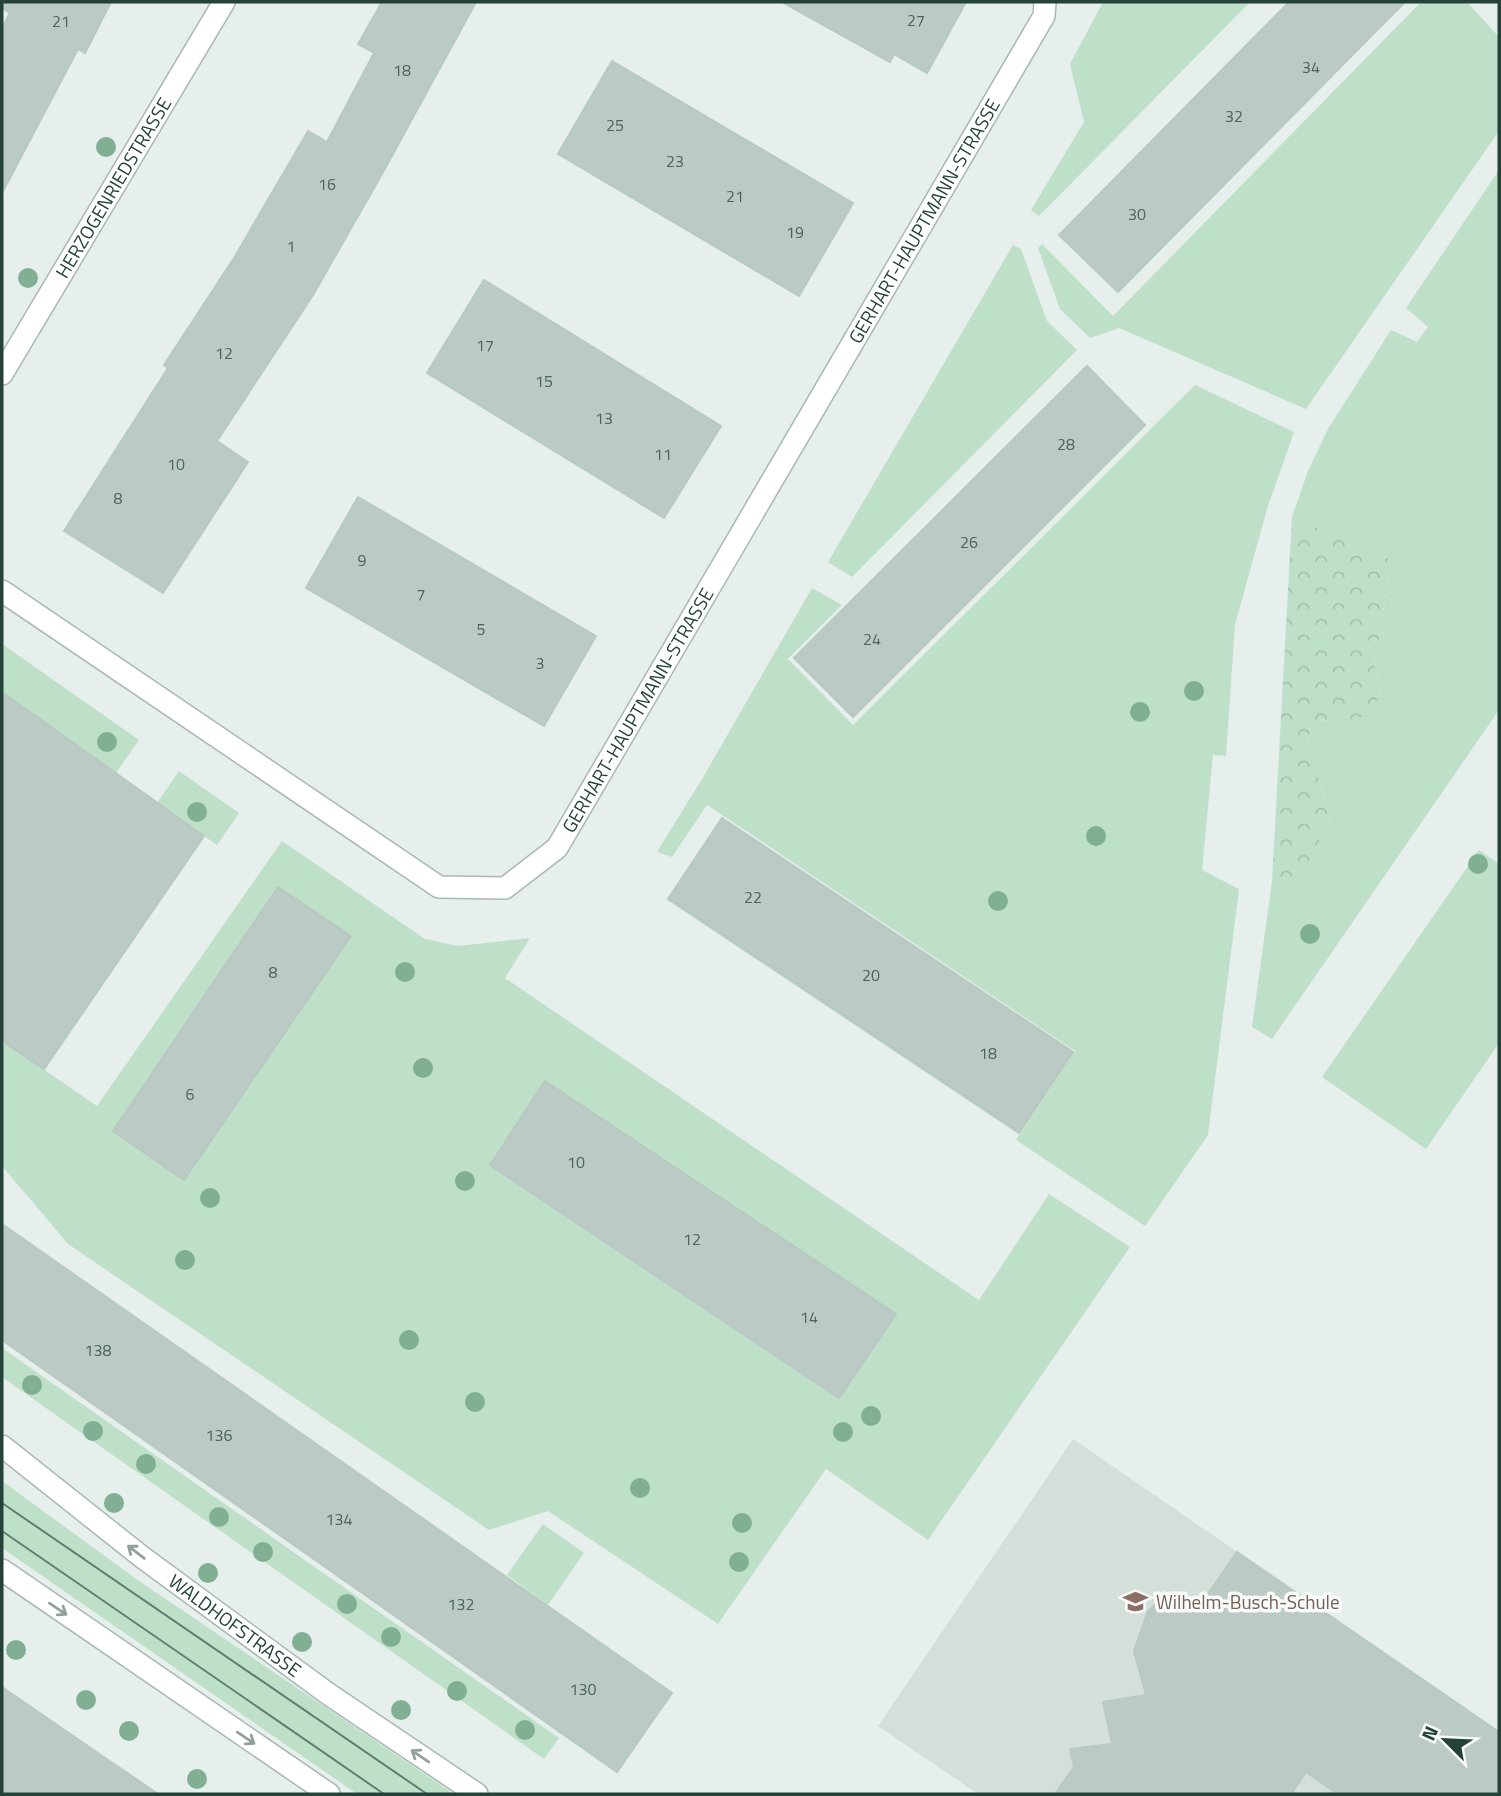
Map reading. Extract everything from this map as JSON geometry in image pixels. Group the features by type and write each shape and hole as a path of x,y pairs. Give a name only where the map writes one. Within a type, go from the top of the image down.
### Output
{"street":[{"name":"HERZOGENRIEDSTRASSE","path":"2,374 224,2"},
{"name":"GERHART-HAUPTMANN-STRASSE","path":"2,591 439,887 505,888 557,848 1044,16 1045,2"},
{"name":"WALDHOFSTRASSE","path":"2,1446 142,1557 273,1653 477,1794"},
{"path":"2,1570 328,1794"}],"shaded area":[{"name":"Wilhelm-Busch-Schule","path":"1073,1439 1499,1732 1499,1794 978,1794 878,1726"}],"green space":[{"path":"1103,2 1250,2 1039,216 1031,210 1084,122 1070,64"},
{"path":"1421,2 1467,2 1499,37 1499,131 1306,409 1119,328 1090,338 1060,309 1038,248 1042,244 1113,316"},
{"path":"1499,170 1499,710 1272,1039 1252,1027 1272,881 1299,883 1330,818 1307,738 1320,720 1341,722 1381,694 1375,665 1391,560 1292,517 1308,471 1328,429 1391,330 1417,342 1428,327 1406,308"},
{"path":"1013,245 1021,249 1047,321 1077,350 852,577 828,562"},
{"path":"1195,385 1294,432 1267,509 1235,625 1226,756 1213,755 1202,870 1239,889 1208,1135 1145,1226 1016,1140 1075,1051 707,805 672,857 657,852 812,588 842,605 788,659 853,725"},
{"path":"1292,517 1391,560 1375,665 1381,694 1369,715 1341,722 1320,720 1307,738 1330,818 1299,884 1272,881"},
{"path":"2,644 139,740 116,773 2,692"},
{"path":"179,771 239,813 217,845 157,803"},
{"path":"282,841 425,939 458,946 530,938 505,978 979,1300 1049,1194 1130,1247 928,1540 826,1469 718,1624 548,1511 489,1530 68,1244 2,1166 2,1048 5,1043 97,1106"},
{"path":"1479,850 1499,864 1499,1043 1426,1149 1322,1077"},
{"path":"2,1348 559,1738 544,1759 2,1377"},
{"path":"2,1481 139,1581 454,1794 357,1794 2,1548"},
{"path":"543,1524 584,1553 548,1605 507,1575"}],"building":[{"path":"2,2 111,2 85,53 78,49 2,193 2,28 10,13 2,8"},
{"path":"382,2 476,2 313,295 217,441 248,462 163,593 64,531 168,368 164,365 234,258 308,131 327,142 374,53 358,44"},
{"path":"782,2 966,2 927,73 894,54 890,62"},
{"path":"1289,2 1405,2 1118,292 1059,235"},
{"path":"612,61 853,203 799,296 558,154"},
{"path":"484,280 721,426 664,518 427,373"},
{"path":"1087,366 1145,425 853,717 794,658"},
{"path":"358,497 596,636 544,726 306,588"},
{"path":"2,692 204,836 44,1069 2,1041"},
{"path":"722,818 1073,1052 1019,1133 668,899"},
{"path":"278,887 351,936 184,1180 113,1131"},
{"path":"545,1081 896,1314 839,1398 490,1165"},
{"path":"2,1224 672,1693 617,1772 2,1340"},
{"path":"1237,1552 1499,1732 1499,1794 1338,1794 1306,1772 1291,1794 1055,1794 1074,1767 1070,1749 1112,1744 1103,1702 1146,1695 1134,1651 1148,1611 1159,1601 1201,1604"},
{"path":"2,1687 95,1751 158,1794 2,1794"}],"tram line":[{"path":"2,1503 427,1794"},
{"path":"2,1531 384,1794"}],"place":[{"name":"Wilhelm-Busch-Schule","path":"1136,1602"}]}
